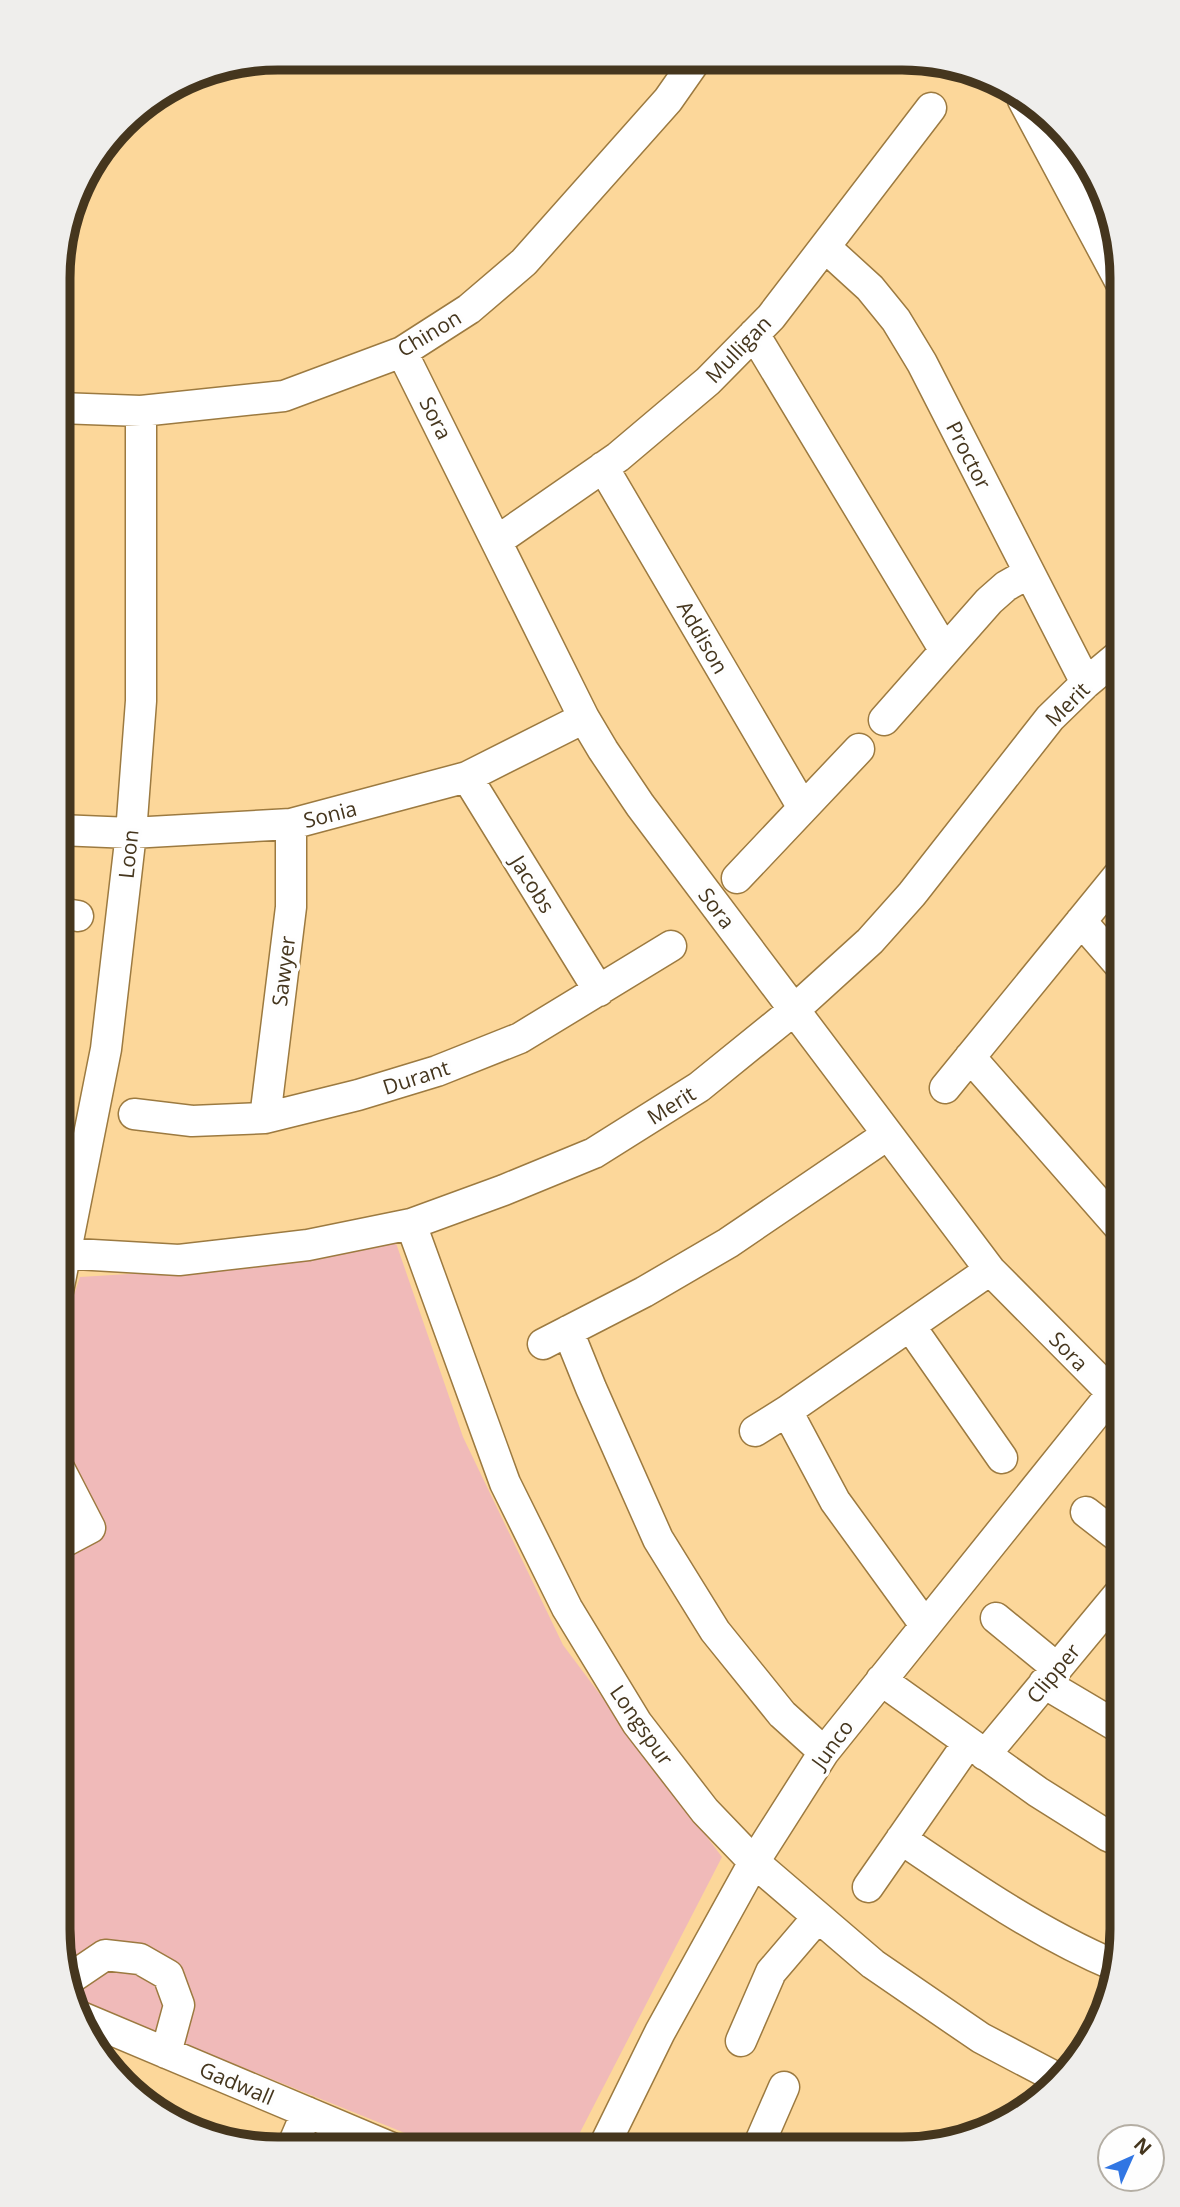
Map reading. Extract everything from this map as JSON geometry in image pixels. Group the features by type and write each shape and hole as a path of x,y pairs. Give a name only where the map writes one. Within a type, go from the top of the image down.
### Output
{"street":[{"name":"Chinon","path":"70,408 141,411 284,396 402,352 469,309 524,262 667,100 689,70"},
{"name":"Mulligan","path":"497,541 603,467 708,380 771,317 931,108"},
{"path":"1032,116 1110,262"},
{"name":"Proctor","path":"825,247 870,288 896,320 922,363 1086,684"},
{"path":"754,334 945,651"},
{"name":"Sora","path":"402,352 584,718 640,805 990,1270 1110,1385"},
{"name":"Loon","path":"70,1217 106,1049 131,833 141,701 141,411"},
{"name":"Addison","path":"603,467 803,808"},
{"path":"884,720 989,601 1006,586 1029,573"},
{"name":"Merit","path":"70,1254 179,1260 308,1245 411,1224 594,1153 699,1087 794,1010 870,941 912,894 1050,718 1110,663"},
{"name":"Sonia","path":"70,830 131,833 290,824 467,776 584,718"},
{"path":"737,878 859,750"},
{"name":"Jacobs","path":"467,776 599,991"},
{"name":"Sawyer","path":"265,1118 291,907 290,824"},
{"path":"945,1088 1110,886"},
{"path":"1081,921 1110,954"},
{"name":"Durant","path":"134,1114 192,1121 265,1118 358,1096 437,1071 520,1038 671,946"},
{"path":"971,1057 1110,1216"},
{"path":"824,1752 782,1714 715,1631 658,1539 590,1388 555,1337 644,1292 727,1243 887,1135"},
{"name":"Longspur","path":"411,1224 505,1483 567,1608 637,1723 705,1811 754,1862 873,1964 981,2038 1050,2075"},
{"path":"755,1431 990,1270"},
{"path":"910,1326 1002,1458"},
{"name":"Junco","path":"608,2137 660,2032 754,1862 824,1752 925,1625 1110,1403"},
{"path":"787,1411 835,1501 925,1625"},
{"path":"70,1489 90,1528 70,1539"},
{"path":"1086,1512 1110,1531"},
{"name":"Clipper","path":"868,1887 901,1839 976,1749 1051,1676 1110,1605"},
{"path":"996,1618 1051,1676 1110,1720"},
{"path":"881,1680 1038,1792 1110,1837"},
{"path":"901,1839 987,1898 1107,1962"},
{"path":"741,2041 771,1972 818,1917"},
{"path":"76,1976 105,1955 140,1959 168,1975 179,2005 166,2053"},
{"name":"Gadwall","path":"91,2021 367,2137"},
{"path":"767,2137 784,2087"},
{"path":"296,2137 307,2112"}],"shaded area":[{"path":"396,1243 463,1437 563,1645 722,1857 578,2137 415,2137 84,2003 81,1996 74,1970 70,1929 70,1307 80,1277 259,1266"}]}
